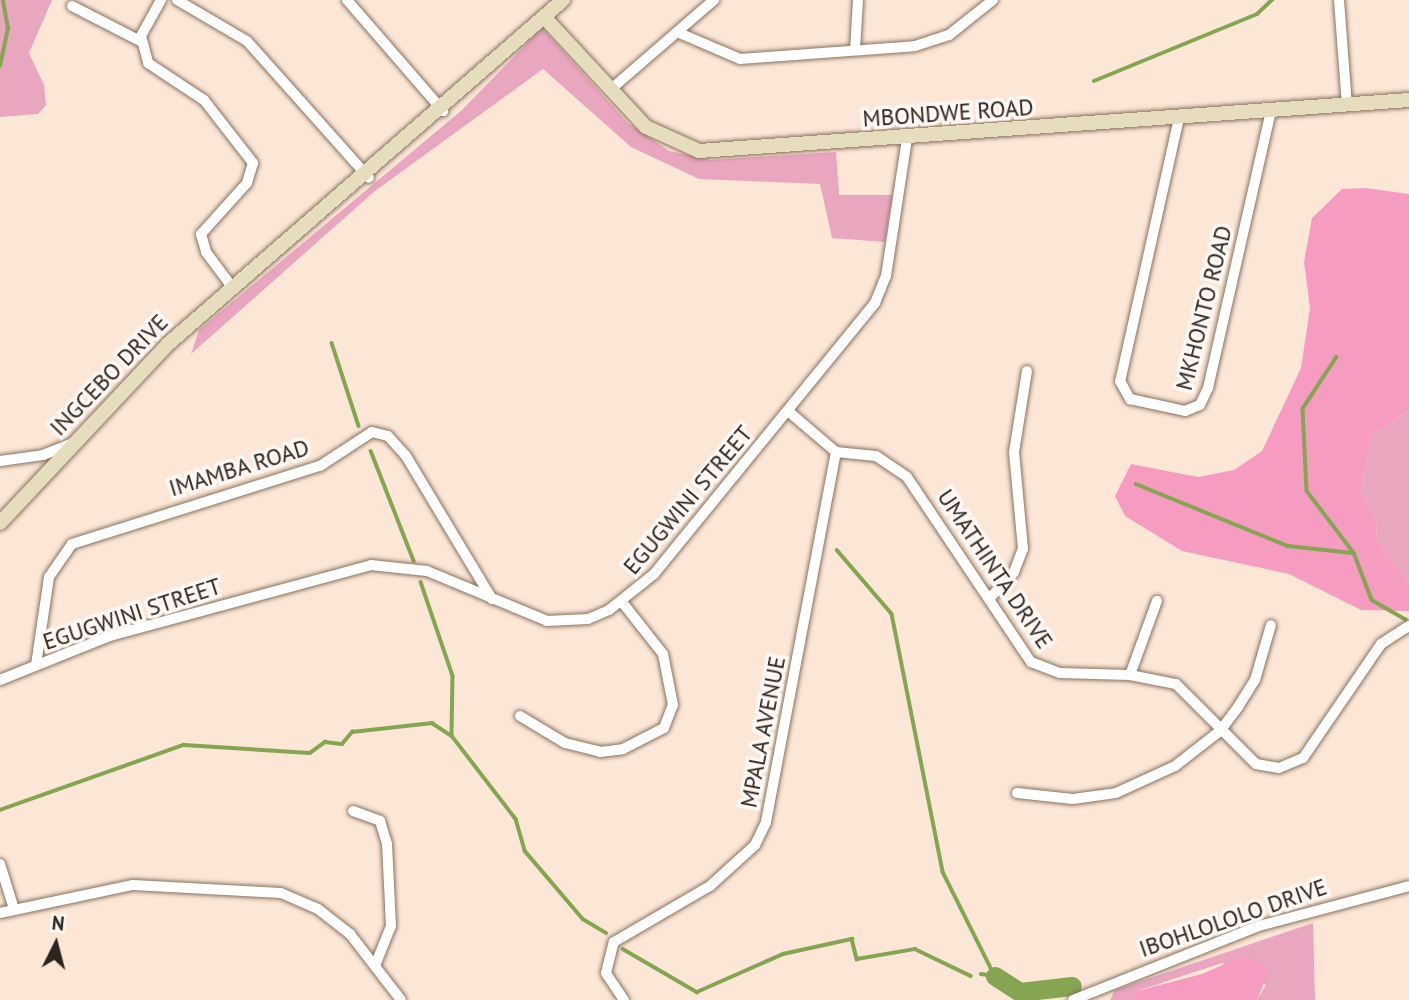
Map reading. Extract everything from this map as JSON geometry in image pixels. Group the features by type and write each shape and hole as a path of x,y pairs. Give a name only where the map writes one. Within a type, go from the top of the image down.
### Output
{"street":[{"path":"140,41 160,0"},
{"path":"177,0 193,4 247,41 367,175"},
{"path":"362,0 350,4 441,109"},
{"name":"INGCEBO DRIVE","path":"0,523 76,442 232,287 367,175 563,0"},
{"path":"610,90 714,0"},
{"path":"855,50 858,0"},
{"path":"677,32 733,58 933,43 993,0"},
{"path":"1339,0 1347,106"},
{"path":"72,6 140,41 148,63 204,100 250,152 247,183 201,234 206,252 232,287"},
{"name":"MBONDWE ROAD","path":"544,17 610,90 659,135 699,151 1409,100"},
{"name":"MKHONTO ROAD","path":"1179,118 1120,381 1130,400 1185,411 1200,405 1208,388 1271,111"},
{"name":"EGUGWINI STREET","path":"0,680 110,636 371,565 427,571 492,600 556,622 599,616 622,602 654,574 788,411 881,291 907,138"},
{"path":"989,599 1022,554 1014,452 1027,371"},
{"path":"788,411 836,452"},
{"name":"IMAMBA ROAD","path":"36,664 49,577 72,544 320,466 372,432 388,436 406,456 492,600"},
{"path":"0,461 43,456 76,442"},
{"name":"UMATHINTA DRIVE","path":"836,452 876,456 907,477 1037,666 1130,675 1176,684 1220,731 1256,764 1296,763 1381,644 1409,626"},
{"name":"MPALA AVENUE","path":"624,1000 606,973 614,942 710,886 755,845 766,822 836,452"},
{"path":"1130,675 1157,601"},
{"path":"520,716 565,743 600,752 623,749 664,728 673,705 663,654 622,602"},
{"path":"1017,793 1073,799 1116,793 1156,778 1220,731 1255,680 1271,625"},
{"path":"353,811 380,821 387,845 391,926 376,962"},
{"path":"0,864 14,909"},
{"path":"0,913 133,885 281,892 318,909 376,962 401,1000"},
{"name":"IBOHLOLOLO DRIVE","path":"1073,1000 1259,926 1409,886"}],"shaded area":[{"path":"0,0 52,0 29,53 44,85 46,105 38,114 0,117"},
{"path":"542,28 628,123 669,151 711,160 836,152 839,195 892,195 885,242 832,238 820,184 699,179 631,147 543,69 375,191 191,354 199,330 462,110"},
{"path":"1365,188 1409,194 1409,410 1371,437 1361,493 1376,521 1377,541 1409,584 1409,611 1361,610 1289,574 1182,551 1125,516 1115,496 1131,464 1198,477 1234,470 1262,451 1301,368 1310,308 1304,262 1312,218 1342,189"},
{"path":"1409,410 1409,584 1377,541 1376,521 1361,493 1371,437"},
{"path":"1313,923 1315,1000 1257,1000 1266,985 1222,963 1137,991 1131,1000 1110,1000 1115,990"},
{"path":"1245,955 1269,970 1257,1000 1131,1000 1137,991 1202,974"}],"waterway":[{"path":"0,66 8,29 3,0"},
{"path":"1094,81 1257,14 1272,0"},
{"path":"332,343 359,426"},
{"path":"1337,357 1303,409 1307,491 1354,553 1372,600 1406,620"},
{"path":"371,451 414,561"},
{"path":"1136,484 1288,546 1352,553"},
{"path":"837,550 892,614 943,872 995,976"},
{"path":"421,582 453,676 452,735"},
{"path":"0,810 184,745 310,753 325,742 342,744 352,732 432,723 452,736 516,819 525,851 583,919 606,933"},
{"path":"623,949 697,992 783,954 852,939 857,959 915,949 971,976"},
{"path":"981,974 995,976"},
{"path":"995,976 1020,992 1072,986"}]}
